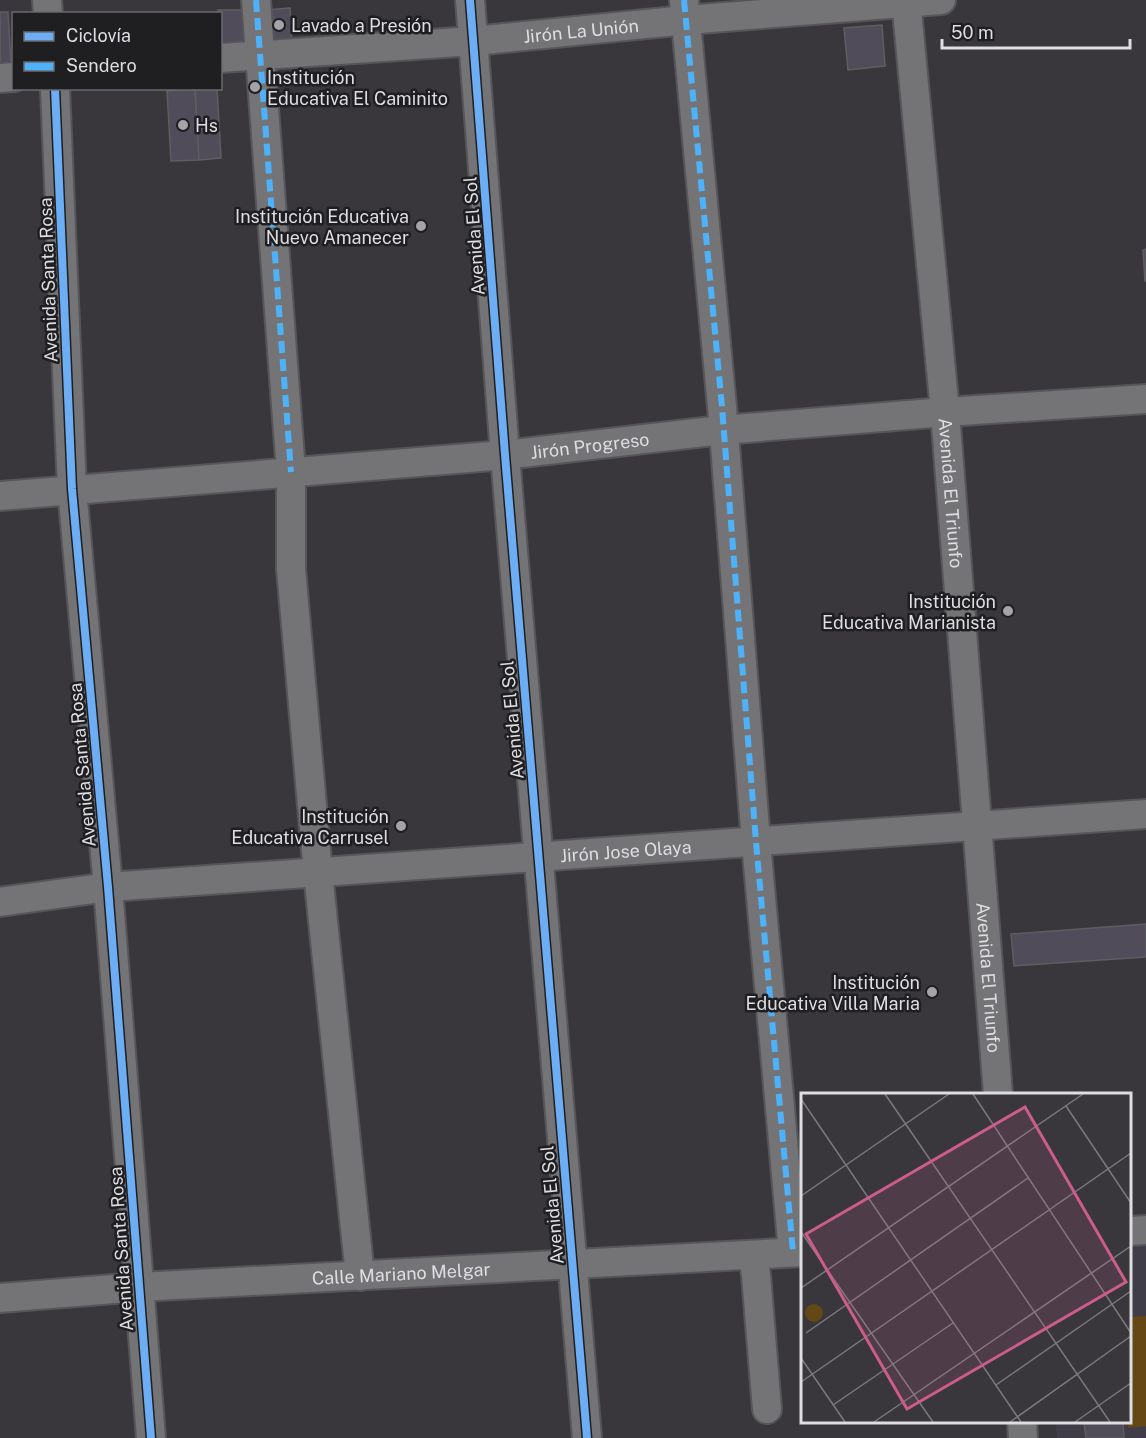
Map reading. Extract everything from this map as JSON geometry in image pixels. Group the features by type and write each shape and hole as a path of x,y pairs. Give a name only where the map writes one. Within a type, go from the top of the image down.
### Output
{"street":[{"path":"256,0 291,472 291,569 318,873 360,1276"},
{"name":"Avenida El Sol","path":"470,0 505,455 587,1438"},
{"name":"Jirón La Unión","path":"222,58 474,42 685,10 941,0"},
{"name":"Avenida El Triunfo","path":"906,1 945,412 998,1093"},
{"path":"685,10 722,407 756,842 797,1252"},
{"name":"Avenida Santa Rosa","path":"55,90 72,489 108,887 151,1438"},
{"name":"Jirón Progreso","path":"0,496 505,455 722,430 1146,399"},
{"name":"Jirón Jose Olaya","path":"0,902 108,887 1146,814"},
{"path":"1131,1232 1146,1230"},
{"name":"Calle Mariano Melgar","path":"0,1298 139,1287 797,1252"},
{"path":"753,1255 767,1409"},
{"path":"1022,1423 1023,1438"}],"shaded area":[{"path":"1146,1244 1146,1438 1057,1438 1055,1423 1131,1423 1131,1245"},
{"path":"1146,1316 1146,1426 1128,1428 1128,1423 1131,1423 1131,1317"}],"building":[{"name":"Lavado a Presión","path":"290,8 292,41 268,43 265,10"},
{"path":"218,10 254,10 254,44 222,44 222,12"},
{"path":"0,12 8,12 11,64 0,65"},
{"path":"882,25 885,66 848,70 844,28"},
{"path":"195,90 217,90 221,158 199,160"},
{"name":"Hs","path":"195,90 199,160 171,161 167,91"},
{"path":"1146,249 1146,281 1145,281 1143,250"},
{"path":"1146,924 1146,957 1014,966 1011,934"},
{"path":"1084,1423 1123,1423 1124,1438 1086,1438"}],"marked path":[{"path":"256,0 291,472"},
{"path":"684,0 722,407 756,842 793,1252"}],"cycle path":[{"path":"470,0 505,455 587,1438"},
{"path":"55,90 72,489 108,887 151,1438"}],"place":[{"name":"Lavado a Presión","path":"279,25"},
{"name":"Institución Educativa El Caminito","path":"255,87"},
{"name":"Hs","path":"183,125"},
{"name":"Institución Educativa Nuevo Amanecer","path":"421,226"},
{"name":"Institución Educativa Marianista","path":"1008,611"},
{"name":"Institución Educativa Carrusel","path":"401,826"},
{"name":"Institución Educativa Villa Maria","path":"932,992"}]}
